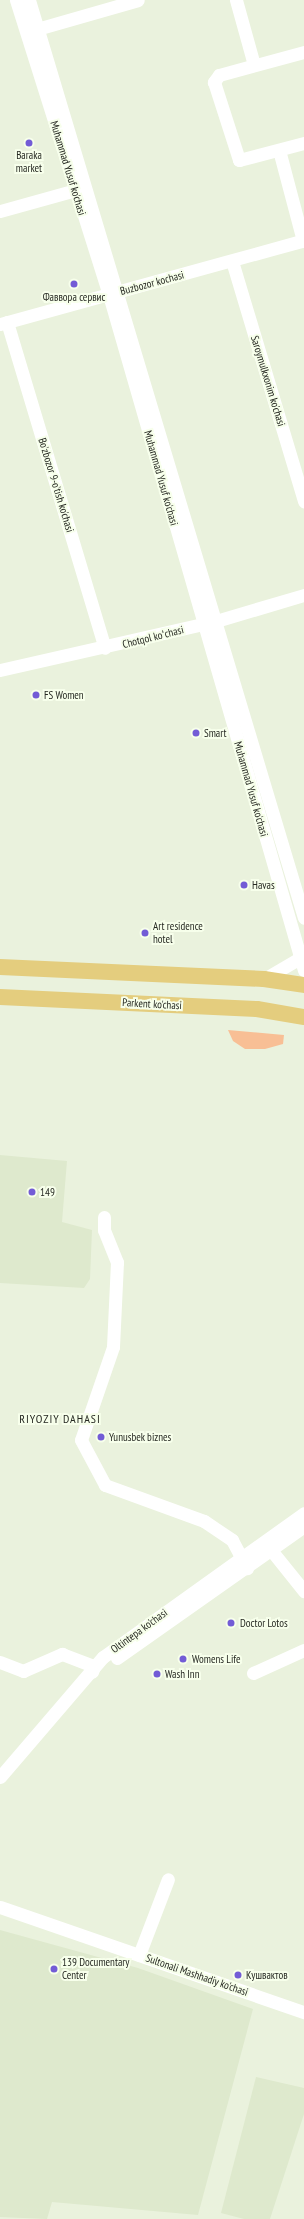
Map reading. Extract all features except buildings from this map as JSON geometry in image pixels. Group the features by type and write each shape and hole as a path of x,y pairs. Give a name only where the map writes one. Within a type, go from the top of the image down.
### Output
{"main road":[{"path":"0,967 264,979 304,985"},
{"name":"Parkent ko'chasi","path":"0,997 257,1009 303,1014"}],"street":[{"name":"Muhammad Yusuf ko'chasi","path":"16,0 32,31 79,190 114,293 210,623 302,964 264,979"},
{"name":"Muhammad Yusuf ko'chasi","path":"29,0 32,31"},
{"path":"32,31 138,0"},
{"path":"236,0 254,65"},
{"path":"304,52 215,77 235,157 243,160 304,143"},
{"path":"279,150 303,241"},
{"path":"0,211 79,190"},
{"name":"Buzbozor kochasi","path":"4,323 303,241"},
{"name":"Saroymulkxonim ko'chasi","path":"232,261 304,501"},
{"name":"Bo'zbozor 9-o'tish ko'chasi","path":"4,323 105,648"},
{"name":"Chotqol koʻchasi","path":"0,670 105,648 210,623 304,594"},
{"name":"Muhammad Yusuf ko'chasi","path":"210,623 304,918"},
{"path":"104,1217 104,1230 117,1262 114,1347 80,1440 104,1485 204,1521 232,1540 245,1564"},
{"name":"Oltintepa ko'chasi","path":"0,1785 92,1672 245,1564 304,1513"},
{"name":"Oltintepa ko'chasi","path":"245,1564 271,1550 304,1526"},
{"path":"271,1550 304,1591"},
{"path":"253,1673 304,1650"},
{"path":"0,1662 23,1671 62,1654 92,1672"},
{"name":"Oltintepa ko'chasi","path":"0,1777 61,1710"},
{"path":"139,1955 168,1879"},
{"name":"Sultonali Mashhadiy ko'chasi","path":"0,1907 304,2012"}],"shaded area":[{"path":"228,1030 284,1035 283,1044 265,1049 245,1049 233,1041"},
{"name":"149","path":"0,1155 67,1161 62,1222 92,1230 90,1279 84,1288 0,1283"},
{"path":"0,1930 138,1968 253,2009 198,2215 52,2202 47,2219 0,2217"},
{"path":"256,2077 304,2088 304,2114 270,2219 244,2219 221,2213"}],"place":[{"name":"Baraka market","path":"29,143"},
{"name":"Фаввора сервис","path":"74,284"},
{"name":"FS Women","path":"36,695"},
{"name":"Smart","path":"196,733"},
{"name":"Havas","path":"244,885"},
{"name":"Art residence hotel","path":"145,933"},
{"name":"149","path":"32,1192"},
{"name":"Yunusbek biznes","path":"101,1437"},
{"name":"Doctor Lotos","path":"231,1623"},
{"name":"Womens Life","path":"183,1659"},
{"name":"Wash Inn","path":"157,1674"},
{"name":"139 Documentary Center","path":"54,1969"},
{"name":"Кушвактов","path":"238,1975"}],"district":[{"name":"RIYOZIY DAHASI","path":"60,1419"}]}
